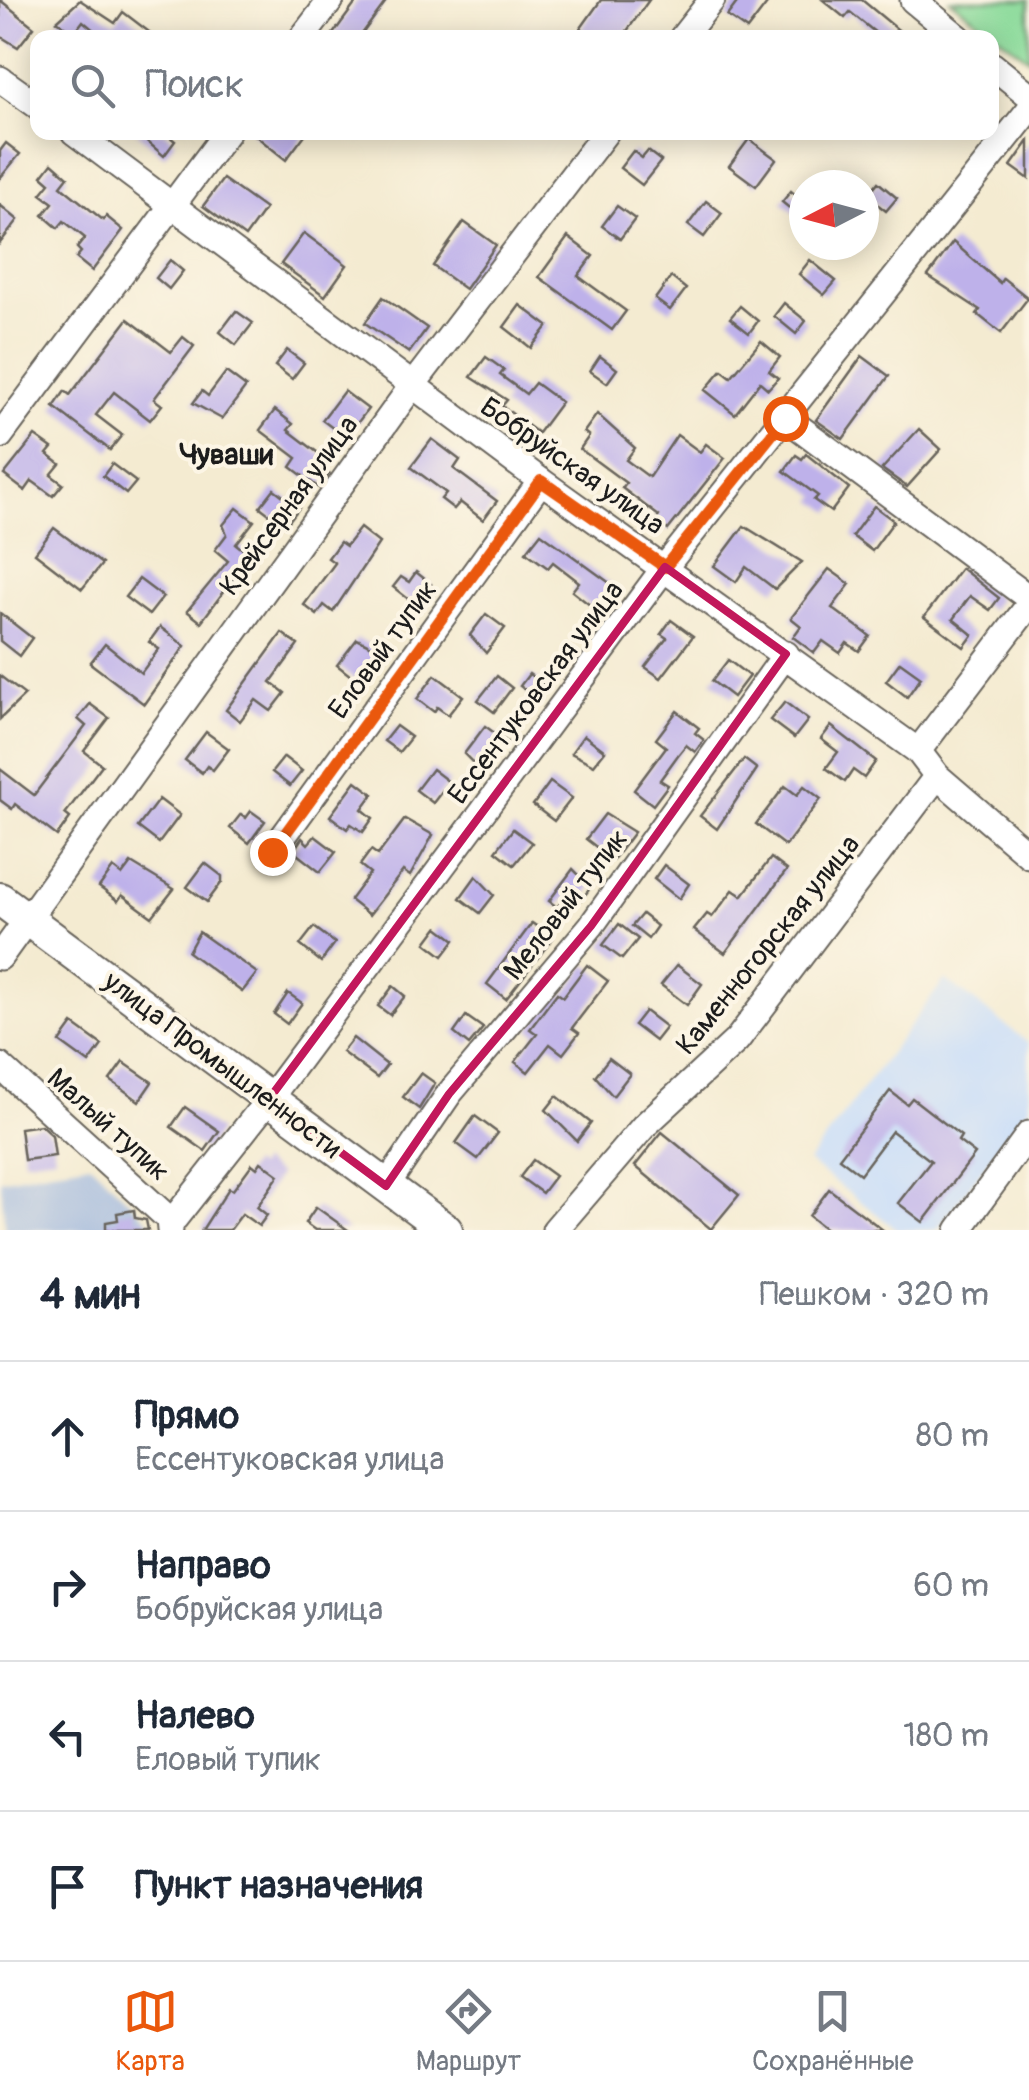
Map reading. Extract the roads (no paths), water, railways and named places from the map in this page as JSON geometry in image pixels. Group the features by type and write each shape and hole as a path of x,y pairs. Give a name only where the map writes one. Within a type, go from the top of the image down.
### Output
{"main road":[{"name":"улица Промышленности","path":"13,908 446,1230"}],"street":[{"path":"308,30 331,0"},
{"path":"688,30 712,0"},
{"path":"913,0 949,30"},
{"path":"999,70 1029,96"},
{"path":"0,79 30,100"},
{"name":"Ессентуковская улица","path":"170,1225 269,1100 665,567 1029,110"},
{"name":"Бобруйская улица","path":"85,140 541,481 918,751 938,776 1029,855"},
{"path":"0,436 221,140"},
{"name":"Крейсерная улица","path":"0,956 13,908 600,140"},
{"path":"785,418 1029,602 918,751"},
{"name":"Еловый тупик","path":"272,852 541,481"},
{"name":"Меловый тупик","path":"386,1186 449,1094 591,926 786,654"},
{"name":"Каменногорская улица","path":"555,1230 644,1126 736,1040 938,776"},
{"name":"Малый тупик","path":"0,1066 170,1225"},
{"path":"959,1230 1029,1134"}],"district":[{"name":"Чуваши","path":"226,454"}]}
